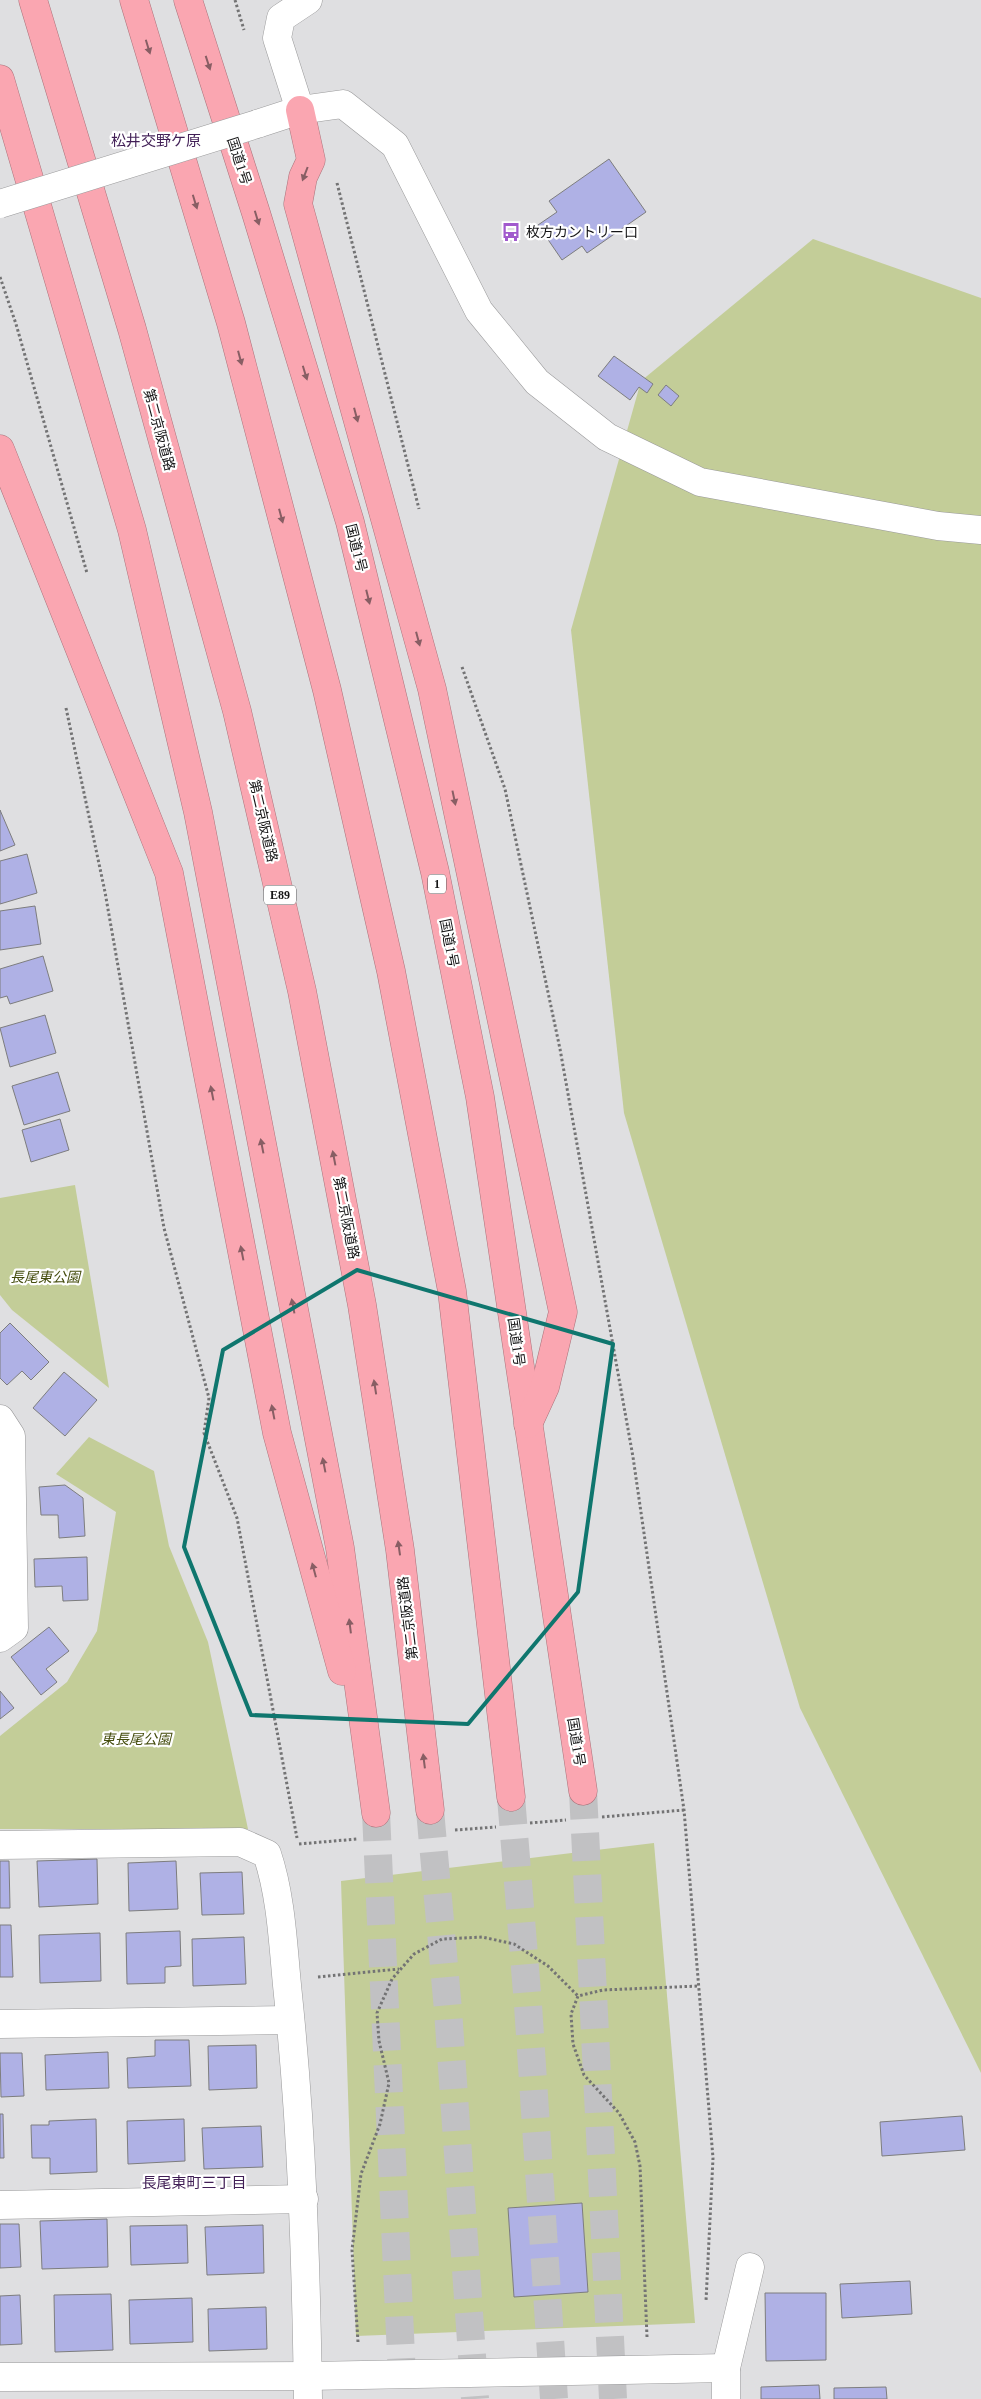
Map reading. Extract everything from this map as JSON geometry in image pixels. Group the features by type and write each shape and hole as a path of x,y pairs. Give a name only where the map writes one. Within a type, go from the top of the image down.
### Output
{"highway":[{"name":"第二京阪道路","path":"33,0 132,329 237,711 302,991 362,1305 400,1550 430,1810"},
{"path":"134,0 230,323 292,555 327,690 391,972 452,1291 511,1797"},
{"name":"国道1号","path":"188,0 253,204 350,522 435,872 480,1097 583,1791"},
{"path":"0,79 132,530 198,812 340,1548 376,1813"},
{"path":"300,110 311,160 303,178 298,204 432,689 563,1312 544,1387 528,1424"},
{"path":"0,449 169,872 277,1433 369,1768"}],"street":[{"path":"300,110 277,38 281,18 308,0"},
{"path":"0,204 300,110 343,104 395,145 479,310 538,382 608,437 700,482 938,526 981,530"},
{"path":"0,1419 11,1436 14,1628 0,1638"},
{"path":"0,1845 240,1842 267,1854 276,1880 290,2020 304,2199 308,2388"},
{"path":"0,2024 290,2020"},
{"path":"0,2205 304,2199"},
{"path":"726,2399 726,2368 750,2267"},
{"path":"0,2377 308,2388 726,2368"}],"path":[{"path":"0,276 16,324 90,581"},
{"path":"64,698 105,892 164,1228 209,1398 204,1433 236,1518 299,1854"},
{"path":"595,1818 684,1810"},
{"path":"526,1824 575,1819"},
{"path":"447,1831 506,1826"},
{"path":"267,1854 298,1844 358,1839"},
{"path":"359,2348 354,2241 361,2174 380,2124 388,2083 379,2041 377,2013 392,1978 414,1954 442,1940 482,1937 514,1944 548,1966 578,1996"},
{"path":"312,1978 400,1969"},
{"path":"578,1996 603,1990 699,1986"},
{"path":"578,1996 571,2014 573,2044 584,2075 619,2113 635,2142 638,2158 648,2344"}],"highlighted area":[{"path":"357,1270 613,1344 578,1592 468,1724 251,1715 184,1547 223,1350"}],"green space":[{"path":"813,239 981,298 981,2073 800,1708 624,1113 571,630 641,381"},
{"name":"長尾東公園","path":"75,1185 109,1388 12,1310 0,1295 0,1198"},
{"name":"東長尾公園","path":"89,1437 154,1471 169,1546 208,1642 248,1829 0,1829 0,1736 67,1682 97,1631 116,1512 56,1474"},
{"path":"654,1843 695,2323 356,2336 341,1881"}],"building":[{"path":"609,159 646,212 587,253 582,246 562,260 538,225 557,212 549,201"},
{"path":"614,356 653,384 647,393 639,387 630,400 598,376"},
{"path":"666,385 679,396 671,406 658,395"},
{"path":"0,810 15,845 0,851"},
{"path":"27,854 37,893 0,904 0,861"},
{"path":"35,906 41,944 0,950 0,911"},
{"path":"43,956 53,991 10,1004 7,996 0,998 0,969"},
{"path":"45,1015 56,1053 10,1067 0,1028"},
{"path":"58,1072 70,1111 24,1125 12,1086"},
{"path":"60,1119 69,1150 31,1162 22,1130"},
{"path":"10,1323 49,1362 31,1380 22,1371 7,1385 0,1378 0,1333"},
{"path":"64,1372 97,1400 65,1436 33,1408"},
{"path":"65,1485 83,1498 85,1536 59,1538 58,1515 41,1515 39,1487"},
{"path":"87,1557 88,1600 63,1601 62,1586 35,1587 34,1559"},
{"path":"49,1627 69,1651 46,1669 57,1682 41,1695 11,1657"},
{"path":"0,1691 14,1708 0,1719"},
{"path":"97,1859 98,1904 39,1907 37,1861"},
{"path":"0,1861 9,1861 10,1908 0,1908"},
{"path":"176,1861 178,1909 129,1911 128,1863"},
{"path":"242,1872 244,1914 202,1915 200,1873"},
{"path":"0,1925 11,1925 13,1977 0,1977"},
{"path":"180,1931 181,1966 165,1967 165,1983 127,1984 126,1933"},
{"path":"100,1933 101,1981 40,1983 39,1935"},
{"path":"244,1937 246,1984 193,1986 192,1939"},
{"path":"155,2040 189,2040 191,2086 128,2088 127,2058 155,2056"},
{"path":"256,2045 257,2088 209,2090 208,2046"},
{"path":"108,2052 109,2088 46,2090 45,2055"},
{"path":"0,2053 22,2053 24,2096 1,2097"},
{"path":"0,2114 3,2114 4,2158 0,2158"},
{"path":"962,2116 965,2150 882,2156 880,2122"},
{"path":"96,2119 97,2172 50,2174 50,2158 32,2158 31,2125 49,2125 49,2121"},
{"path":"184,2119 185,2161 128,2164 127,2121"},
{"path":"261,2126 263,2167 204,2169 202,2128"},
{"path":"582,2203 588,2292 514,2297 508,2208"},
{"path":"107,2219 108,2267 42,2269 40,2221"},
{"path":"0,2224 19,2224 21,2267 0,2268"},
{"path":"187,2225 188,2263 131,2265 130,2226"},
{"path":"263,2225 264,2273 207,2275 205,2227"},
{"path":"910,2281 912,2314 842,2318 840,2284"},
{"path":"765,2293 826,2293 826,2360 766,2361"},
{"path":"111,2294 113,2350 55,2352 54,2295"},
{"path":"20,2295 22,2344 0,2345 0,2296"},
{"path":"192,2298 193,2342 130,2344 129,2300"},
{"path":"266,2307 267,2349 209,2351 208,2309"},
{"path":"819,2385 820,2399 761,2399 761,2387"},
{"path":"886,2387 887,2399 834,2399 834,2388"}],"tunnel":[{"path":"583,1791 613,2399"},
{"path":"511,1797 528,2005 554,2399"},
{"path":"430,1810 448,2010 475,2399"},
{"path":"376,1813 403,2399"}],"place":[{"name":"枚方カントリー口","path":"511,232"}],"district":[{"name":"松井交野ケ原","path":"156,141"},
{"name":"長尾東町三丁目","path":"194,2183"}]}
